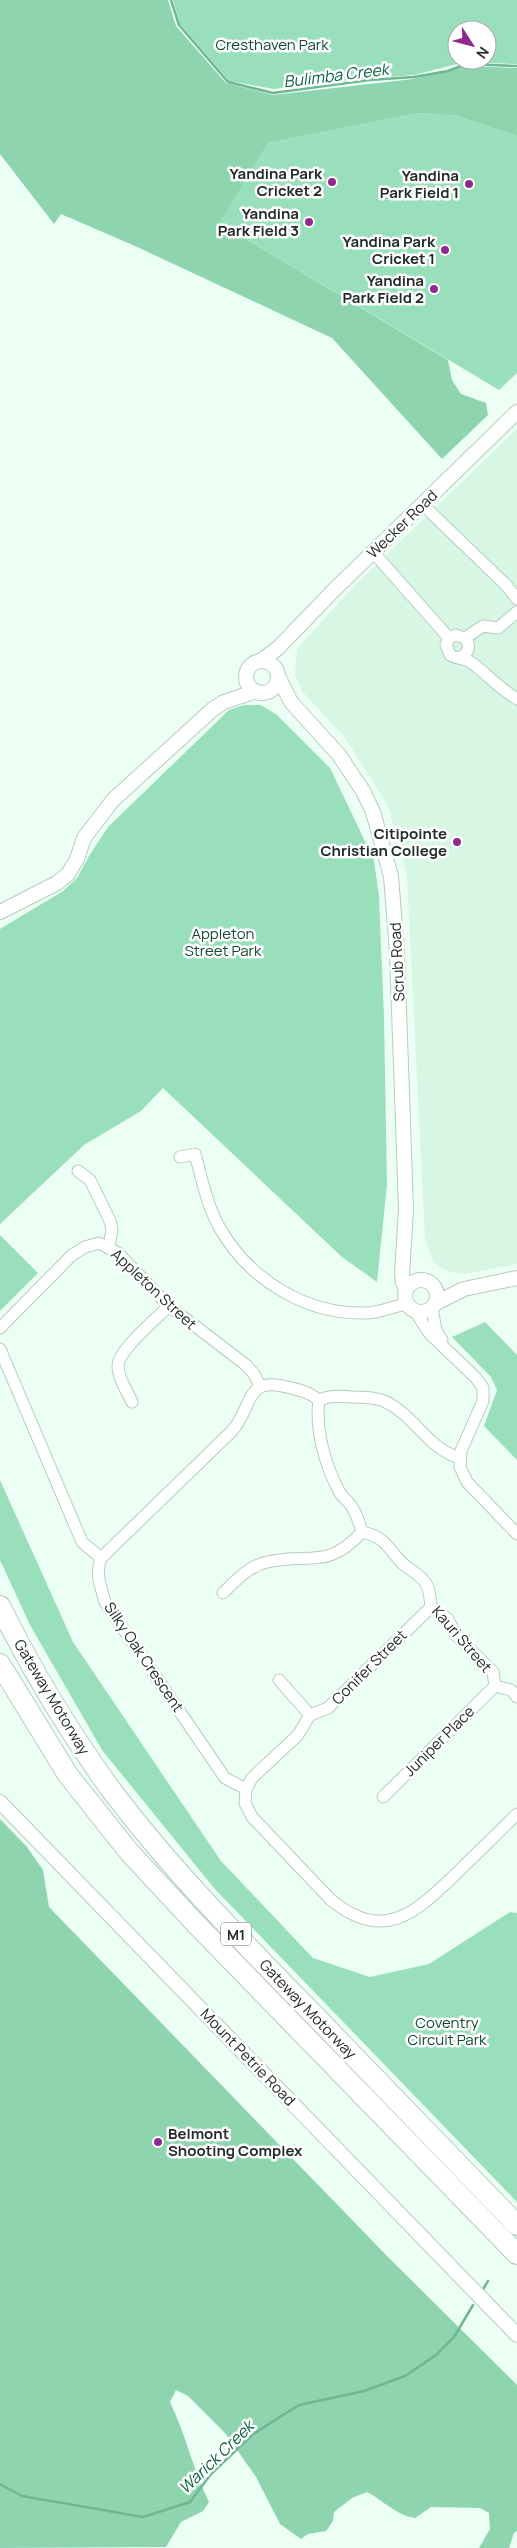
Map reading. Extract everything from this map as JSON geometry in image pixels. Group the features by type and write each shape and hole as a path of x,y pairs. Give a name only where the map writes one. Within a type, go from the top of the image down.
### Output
{"highway":[{"name":"Gateway Motorway","path":"0,1606 45,1690 69,1728 109,1786 145,1833 263,1963 517,2225"},
{"name":"Gateway Motorway","path":"0,1664 26,1710 68,1775 136,1860 517,2254"}],"street":[{"name":"Wecker Road","path":"0,912 57,883 68,874 77,859 84,838 113,800 224,702 252,665 262,660 288,638 373,552 517,412"},
{"path":"422,504 517,599"},
{"path":"373,552 449,638"},
{"path":"465,638 483,626 498,628 517,612"},
{"path":"461,657 468,648 465,638 459,634 449,638 446,644 447,652 453,657 461,657 517,699"},
{"name":"Wecker Road","path":"224,702 274,688 288,638"},
{"path":"262,660 272,664 278,676"},
{"path":"246,674 248,684 260,692"},
{"name":"Scrub Road","path":"278,676 291,702 320,731 351,771 373,812 391,876 397,952 406,1209 402,1273 403,1283 406,1288"},
{"name":"Scrub Road","path":"260,692 291,702"},
{"path":"180,1157 198,1153 209,1204 220,1229 239,1256 283,1292 338,1312 367,1313 411,1307 424,1312 464,1289 517,1278"},
{"path":"78,1170 90,1180 110,1220 112,1230 108,1246"},
{"name":"Appleton Street","path":"0,1328 72,1255 85,1247 99,1244 108,1246 118,1252 168,1306 246,1365 254,1374 260,1386"},
{"path":"404,1253 414,1272 428,1283 437,1294 434,1305 436,1330 445,1346"},
{"path":"464,1289 413,1282 406,1288 411,1307 429,1333 445,1346 483,1388 483,1401 460,1458 460,1467 467,1482 517,1534"},
{"path":"132,1402 119,1374 117,1364 124,1351 168,1306"},
{"path":"0,1349 82,1542 101,1558 232,1431 238,1424 252,1394 260,1386 271,1383 309,1392 319,1400"},
{"path":"319,1400 330,1396 370,1397 383,1400 406,1415 436,1448 460,1458"},
{"path":"223,1593 253,1566 267,1561 320,1558 338,1553 362,1532 350,1504 340,1493 332,1477 322,1444 318,1413 319,1400"},
{"name":"Kauri Street","path":"362,1532 376,1535 387,1543 403,1563 425,1581 431,1607 448,1619 455,1634 492,1672 495,1686 510,1690 517,1697"},
{"name":"Silky Oak Crescent","path":"101,1558 97,1568 105,1602 225,1778 246,1789"},
{"name":"Conifer Street","path":"310,1715 328,1708 431,1607"},
{"path":"279,1680 310,1715 298,1735 252,1778 246,1789 245,1804 252,1817 263,1830 344,1911 373,1920 390,1921 422,1907 517,1814"},
{"name":"Juniper Place","path":"383,1797 495,1686"},
{"name":"Mount Petrie Road","path":"0,1802 517,2335"}],"shaded area":[{"name":"Citipointe Christian College","path":"517,429 517,1264 464,1274 450,1272 438,1266 432,1259 425,1239 407,876 389,808 346,739 302,691 295,675 297,649 352,588"}],"green space":[{"path":"0,0 168,0 176,26 226,83 273,95 413,79 450,70 517,68 517,136 457,116 419,113 268,143 220,223 448,360 452,380 461,394 486,403 488,415 442,459 332,338 135,246 61,214 54,224 0,154"},
{"name":"Cresthaven Park","path":"173,0 517,0 517,64 497,63 497,20 447,20 447,67 414,75 325,82 274,89 229,81 180,24"},
{"path":"419,113 457,116 517,136 517,373 499,390 220,223 268,143"},
{"name":"Appleton Street Park","path":"244,705 261,705 277,715 330,768 374,860 379,897 384,1017 387,1185 377,1282 342,1257 163,1088 141,1111 84,1145 0,1224 0,929 63,891 77,878 108,827 229,710"},
{"path":"0,1235 38,1273 0,1311"},
{"path":"485,1322 517,1355 517,1460 484,1426 497,1390 491,1377 452,1337"},
{"name":"Coventry Circuit Park","path":"0,1480 73,1642 221,1861 313,1958 370,1977 429,1964 510,1912 517,1913 517,2202 214,1888 102,1750 30,1625 0,1560"},
{"name":"Belmont Shooting Complex","path":"0,1819 27,1847 43,1870 49,1907 388,2257 517,2385 517,2531 514,2533 509,2548 479,2548 490,2529 489,2513 480,2508 431,2507 415,2518 396,2511 367,2492 352,2498 334,2512 333,2521 326,2531 308,2534 301,2539 280,2524 256,2477 226,2434 188,2396 176,2390 170,2402 181,2427 198,2478 209,2502 203,2511 181,2522 166,2547 0,2548"}],"waterway":[{"name":"Bulimba Creek","path":"171,0 179,25 228,82 273,93 369,80 414,77 448,71 466,64 517,66"},
{"name":"Warick Creek","path":"482,2291 488,2281"},
{"name":"Warick Creek","path":"0,2484 22,2496 143,2517 190,2502 211,2474 252,2435 299,2405 364,2391 405,2376 436,2355 454,2337 473,2305"}],"place":[{"name":"Yandina Park Cricket 2","path":"332,182"},
{"name":"Yandina Park Field 1","path":"469,184"},
{"name":"Yandina Park Field 3","path":"309,222"},
{"name":"Yandina Park Cricket 1","path":"445,250"},
{"name":"Yandina Park Field 2","path":"434,289"},
{"name":"Citipointe Christian College","path":"457,842"},
{"name":"Belmont Shooting Complex","path":"158,2142"}]}
